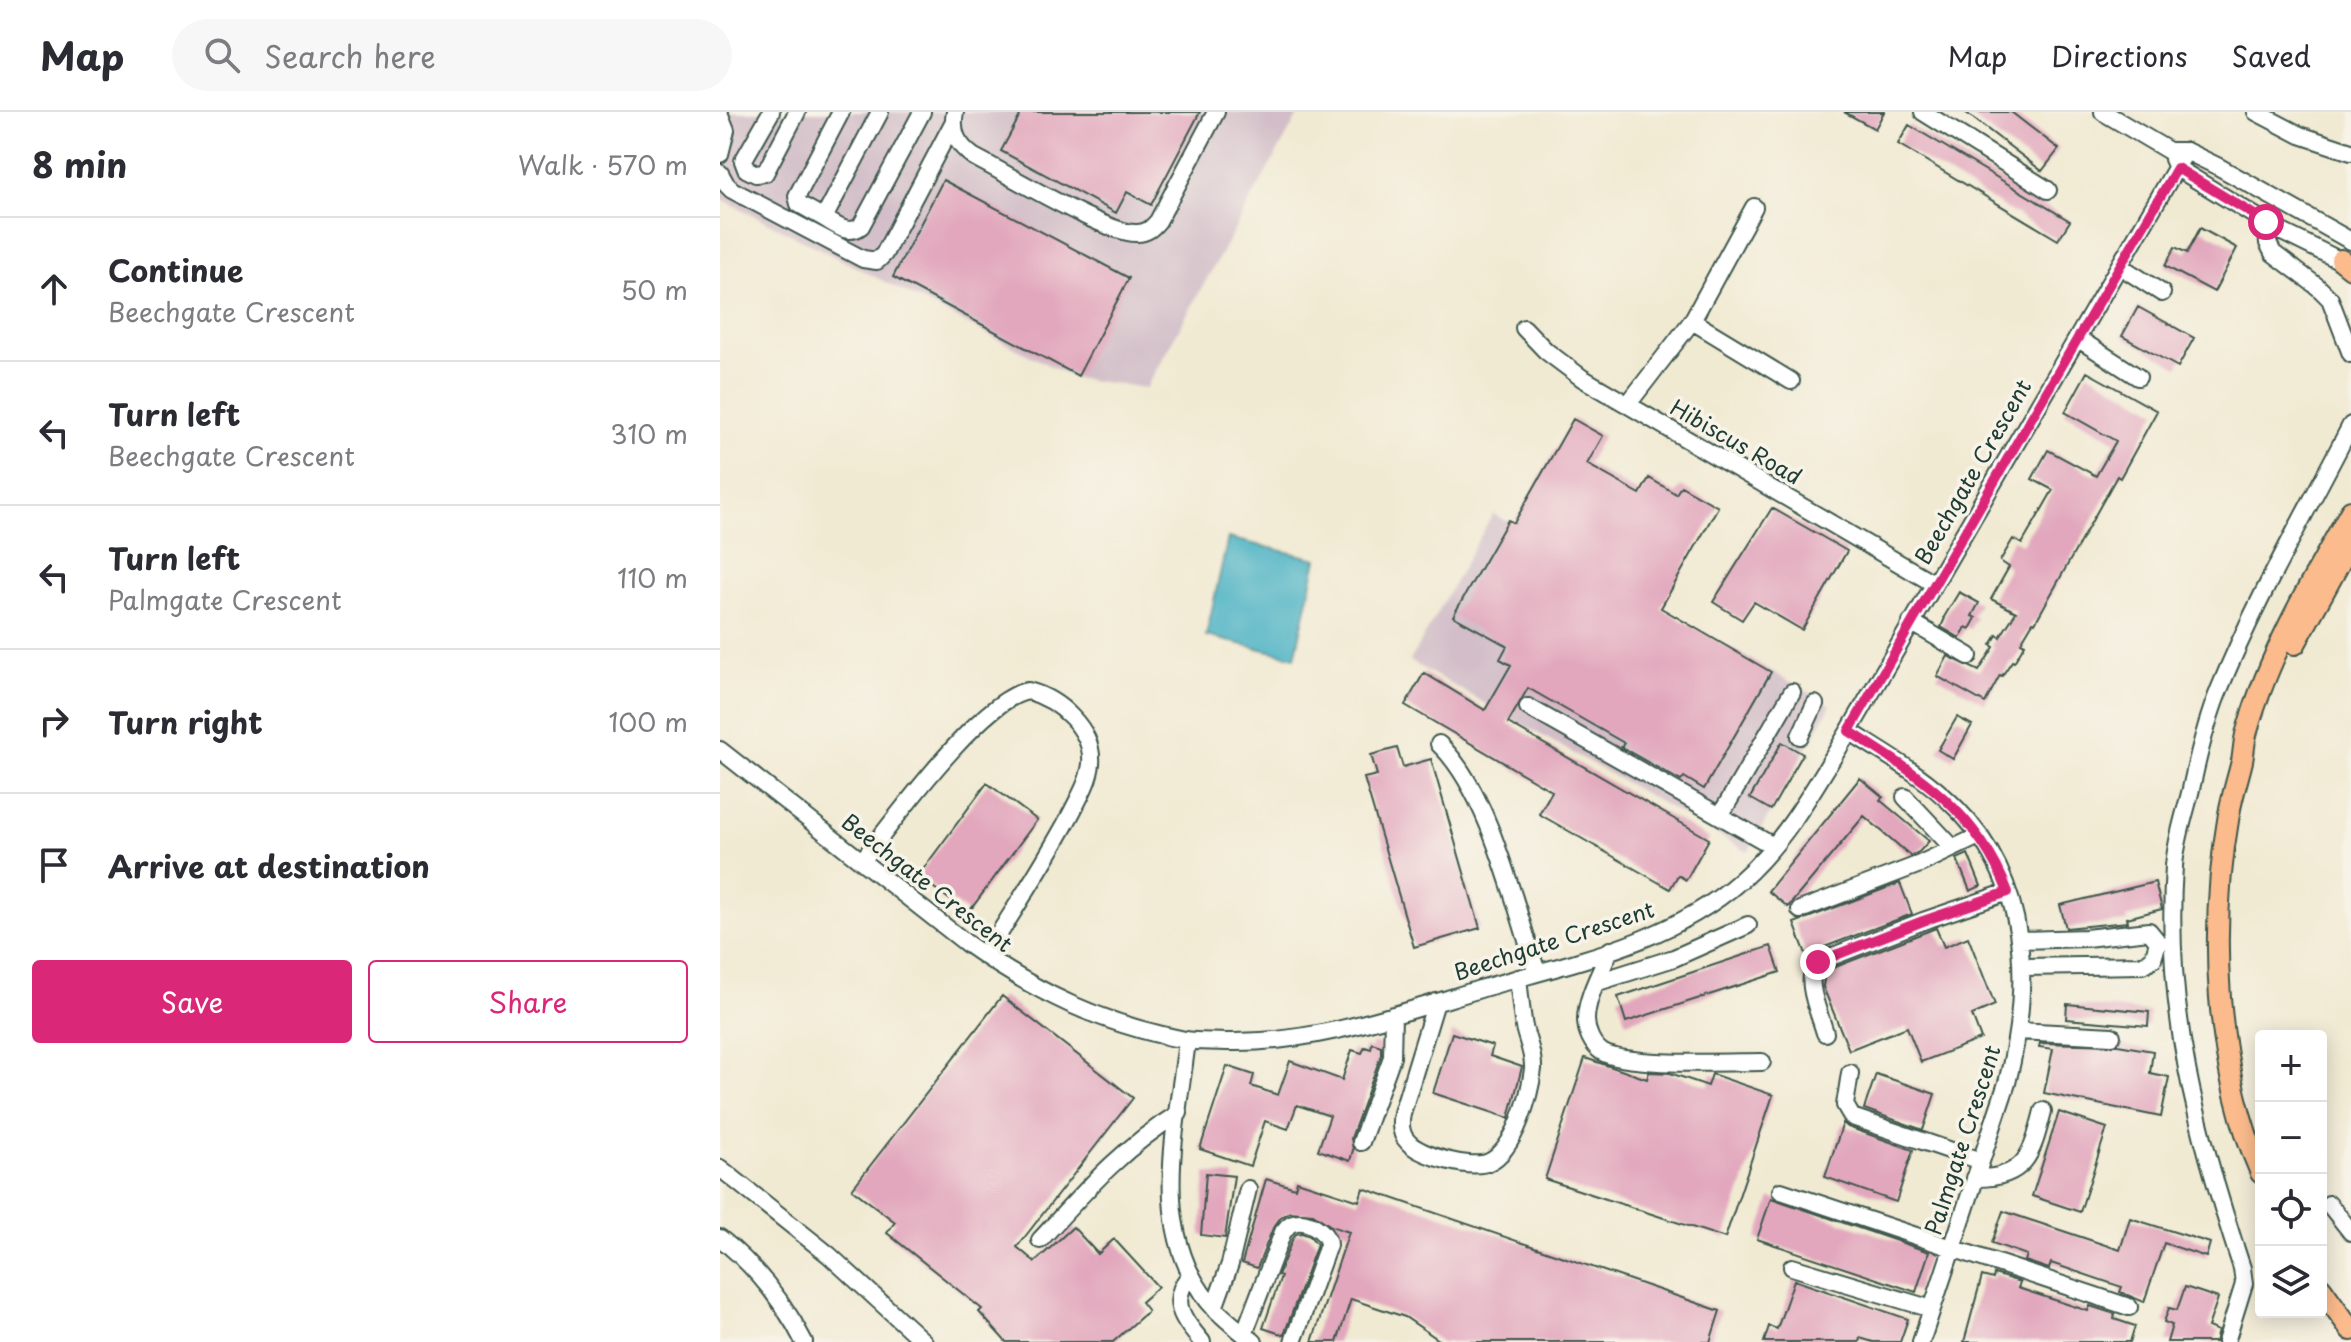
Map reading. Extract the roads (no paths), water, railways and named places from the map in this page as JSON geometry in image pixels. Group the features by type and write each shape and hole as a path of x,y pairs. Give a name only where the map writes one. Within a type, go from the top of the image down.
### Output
{"main road":[{"path":"2255,1154 2231,1076 2218,977 2228,828 2246,733 2287,631 2351,511"},
{"path":"2243,756 2254,739 2287,659 2351,542"},
{"path":"2327,1296 2351,1330"}],"street":[{"path":"771,112 743,161 746,169 756,174 765,173 797,112"},
{"path":"841,112 797,196 799,204 846,230 854,231 861,226 922,112"},
{"path":"824,218 880,112"},
{"path":"954,117 958,143 974,157 1104,225 1125,232 1141,233 1158,221 1216,112"},
{"path":"2103,112 2351,241"},
{"path":"2256,112 2300,135 2351,152"},
{"path":"720,154 726,130 722,114"},
{"path":"1919,115 2048,190"},
{"path":"720,173 726,184 748,199 863,259 877,261 884,254 954,117"},
{"name":"Beechgate Crescent","path":"720,750 985,956 1037,990 1103,1018 1187,1041 1241,1042 1302,1038 1518,978 1610,950 1667,928 1715,901 1740,882 1794,821 2177,168 2178,151"},
{"path":"2177,168 2266,222 2348,265"},
{"path":"1628,404 1692,321 1754,207"},
{"path":"2266,222 2268,243 2273,253 2330,299 2351,354"},
{"path":"2120,266 2162,293"},
{"path":"1692,321 1791,381"},
{"name":"Hibiscus Road","path":"1524,328 1560,363 1933,583"},
{"path":"2077,338 2138,377"},
{"path":"2226,1342 2244,1284 2242,1268 2193,1104 2179,1035 2174,984 2174,865 2198,757 2219,691 2277,568 2351,425"},
{"path":"1911,622 1969,656"},
{"path":"862,861 933,773 1000,704 1028,691 1064,710 1085,735 1091,751 1084,787 1063,830 985,956"},
{"path":"1720,816 1788,699 1812,712 1800,736"},
{"path":"1528,707 1773,846"},
{"name":"Palmgate Crescent","path":"1849,731 1918,775 1958,810 1994,860 2008,892 2020,940 2019,1031 2007,1083 1921,1342"},
{"path":"1439,744 1464,773 1479,803 1537,972"},
{"path":"1905,797 1953,848"},
{"path":"1800,910 1920,864 1979,836"},
{"path":"1825,1033 1810,975 1813,965 1923,921 2008,892"},
{"path":"1598,982 1674,958 1748,925"},
{"path":"2020,940 2086,938 2149,931 2158,942 2153,959 2143,965 2022,967"},
{"path":"1610,950 1587,1011 1586,1023 1594,1044 1602,1052 1663,1062 1762,1062"},
{"path":"1436,1002 1402,1113 1402,1131 1408,1142 1422,1151 1468,1164 1489,1162 1501,1154 1514,1133 1532,1071 1518,978"},
{"path":"1361,1142 1392,1057 1393,1015"},
{"path":"2019,1031 2112,1036"},
{"path":"1187,1041 1173,1167 1175,1232 1191,1274 1214,1308 1249,1338 1283,1232 1297,1222 1322,1229 1327,1235 1328,1245 1293,1342"},
{"path":"1850,1073 1845,1105 1852,1117 1981,1161"},
{"path":"1975,1178 1996,1178 2018,1168 2033,1150 2043,1111"},
{"path":"1040,1240 1136,1141 1179,1113"},
{"path":"720,1168 829,1255 924,1342"},
{"path":"1214,1308 1230,1264 1248,1189"},
{"path":"1781,1191 2129,1307"},
{"path":"2329,1204 2351,1232"},
{"path":"720,1238 736,1251 780,1302 804,1342"},
{"path":"1792,1267 1932,1309"},
{"path":"1191,1274 1181,1286 1178,1303 1192,1331 1202,1342"}],"water":[{"path":"1228,538 1317,559 1295,657 1206,636"}]}
